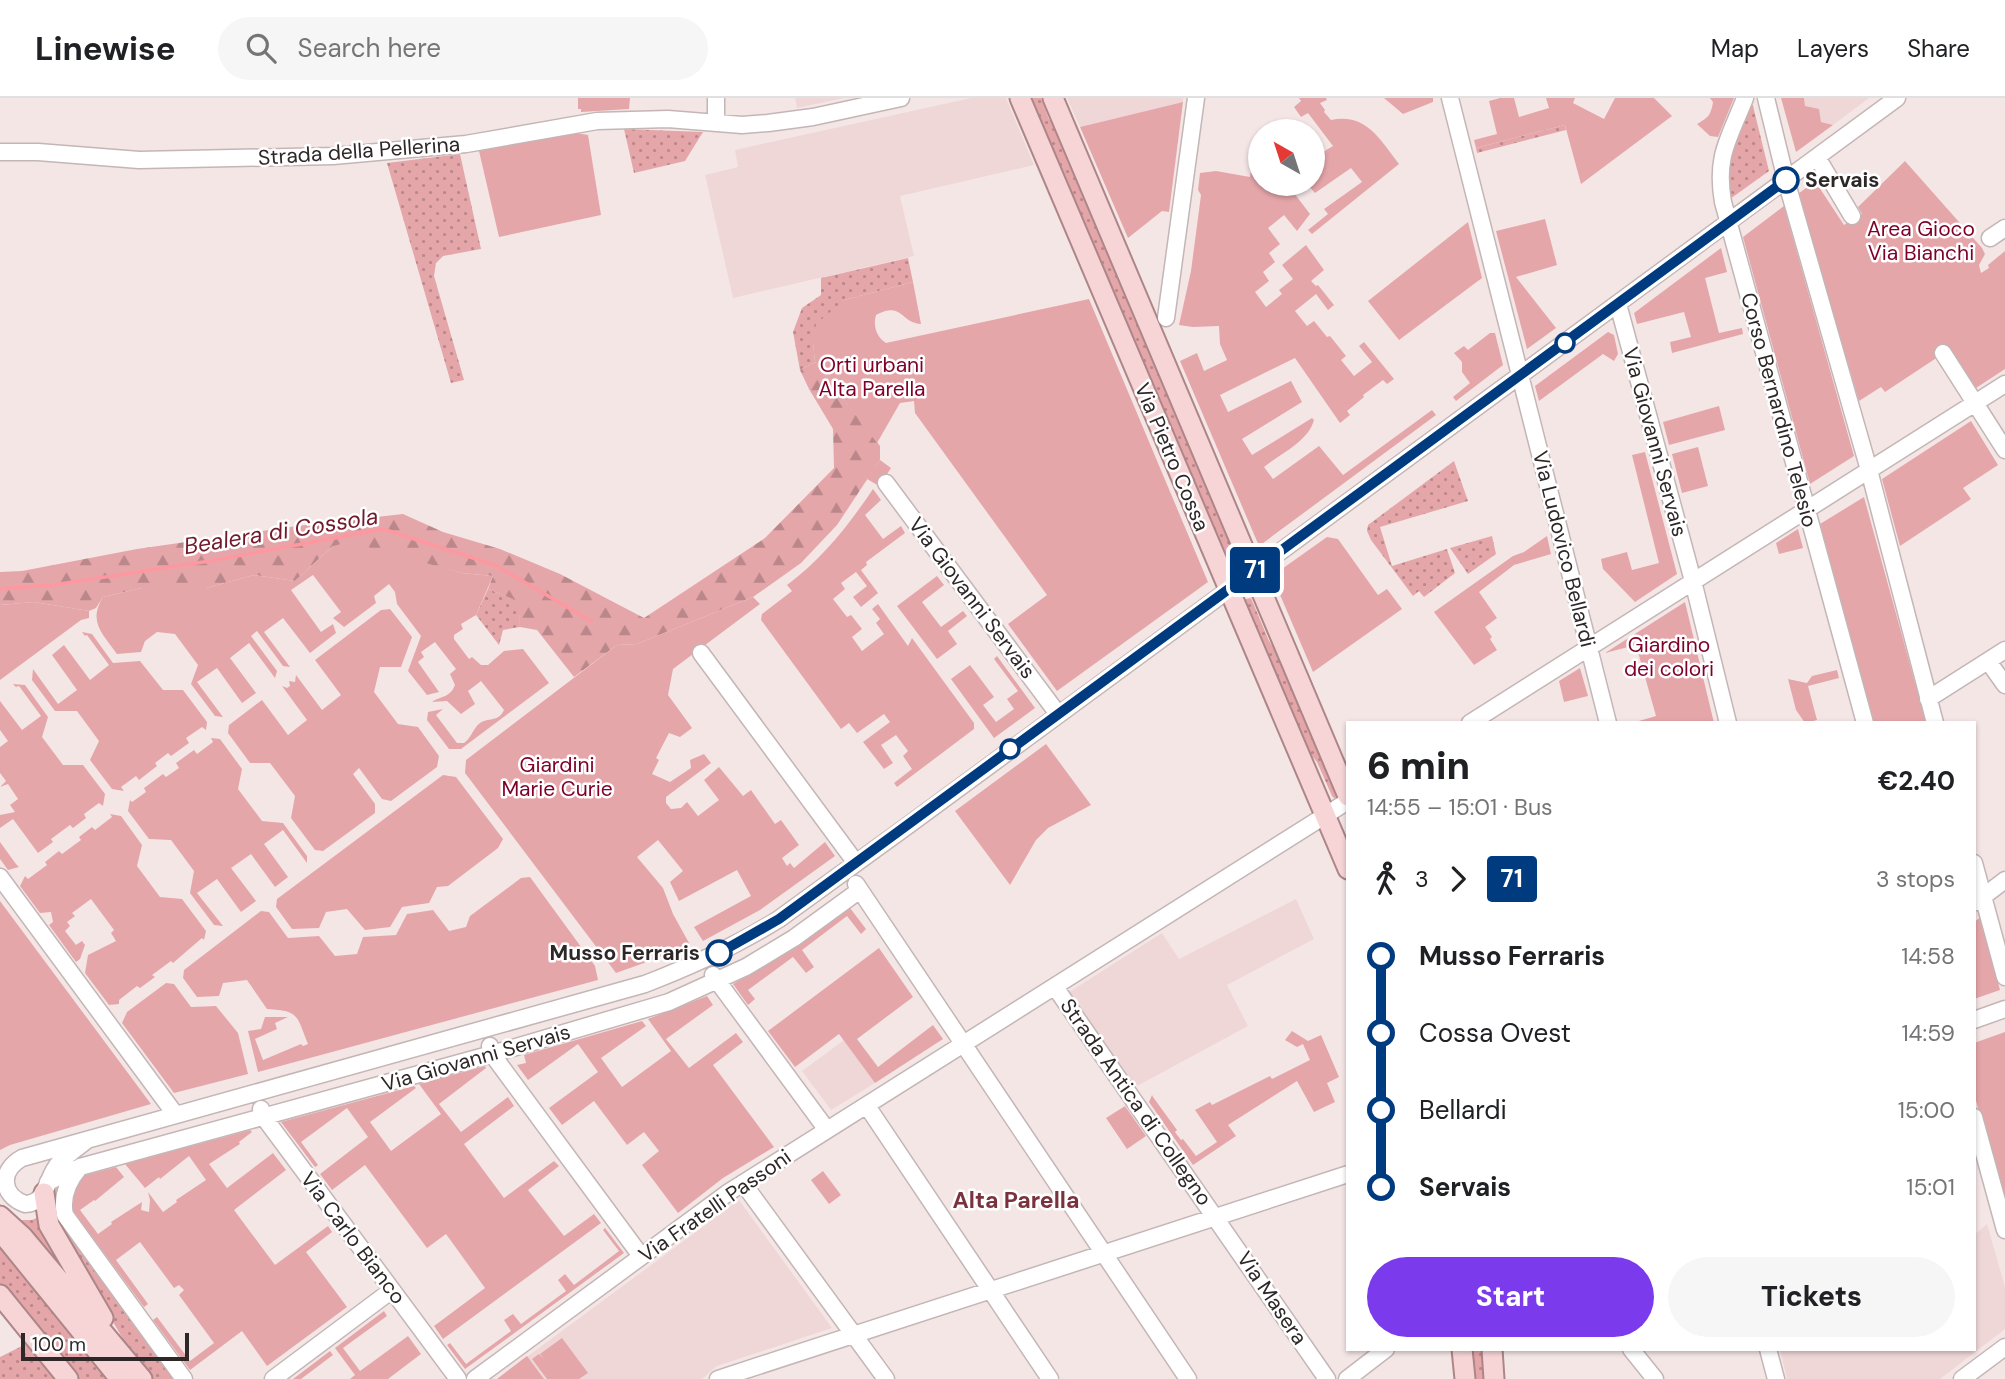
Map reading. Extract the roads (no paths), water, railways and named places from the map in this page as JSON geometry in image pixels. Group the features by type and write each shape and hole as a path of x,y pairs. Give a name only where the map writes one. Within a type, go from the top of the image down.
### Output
{"main road":[{"name":"Via Pietro Cossa","path":"1020,98 1346,864"},
{"name":"Via Pietro Cossa","path":"1053,98 1346,791"},
{"path":"47,1183 49,1225 125,1359"},
{"path":"0,1216 23,1237 142,1379"},
{"path":"0,1231 120,1379"},
{"path":"0,1296 68,1379"},
{"path":"1462,1351 1465,1379"},
{"path":"1492,1351 1494,1379"}],"street":[{"path":"716,98 716,122"},
{"name":"Strada della Pellerina","path":"0,152 38,152 139,160 333,156 480,142 597,121 668,119 743,125 813,117 901,98"},
{"path":"1166,318 1196,98"},
{"path":"1450,98 1520,376"},
{"name":"Corso Bernardino Telesio","path":"1745,98 1720,163 1720,182 1728,222 1864,721"},
{"path":"1766,98 1786,180 1869,470 1934,721"},
{"name":"Via Giovanni Servais","path":"86,1141 60,1163 38,1200 25,1204 7,1194 2,1182 3,1174 14,1161 645,984 705,959 779,919 1897,98"},
{"path":"1817,158 1852,216"},
{"path":"1990,238 2005,228"},
{"name":"Via Giovanni Servais","path":"1618,304 1693,581 1728,721"},
{"path":"1943,353 2005,450"},
{"name":"Via Ludovico Bellardi","path":"1520,376 1607,721"},
{"path":"1473,721 2005,384"},
{"name":"Via Giovanni Servais","path":"886,482 1058,714"},
{"path":"1928,699 2005,650"},
{"path":"701,653 851,867 860,890 1188,1379"},
{"path":"1988,661 2005,685"},
{"path":"963,1044 1346,802"},
{"path":"0,877 175,1114"},
{"path":"1976,878 1979,900 2005,977"},
{"path":"1979,900 2005,880"},
{"name":"Via Giovanni Servais","path":"47,1183 80,1167 650,1008 746,967 794,938 860,890"},
{"path":"705,959 716,981 827,1130"},
{"name":"Strada Antica di Collegno","path":"1055,987 1216,1217"},
{"path":"1976,1019 2005,1009"},
{"path":"485,1030 492,1054 641,1256"},
{"name":"Via Fratelli Passoni","path":"475,1379 743,1184 963,1044"},
{"name":"Via Carlo Bianco","path":"257,1093 263,1116 458,1379"},
{"path":"867,1105 1050,1379"},
{"path":"1976,1124 2005,1230"},
{"path":"23,1158 39,1161 47,1183"},
{"path":"80,1167 70,1178 63,1204 65,1215 184,1379"},
{"name":"Strada Antica di Collegno","path":"720,1378 1346,1175"},
{"path":"743,1184 886,1379"},
{"name":"Via Masera","path":"1216,1217 1327,1379"},
{"path":"273,1379 392,1290"},
{"path":"1962,1379 2005,1346"},
{"path":"1347,1379 1383,1351"},
{"path":"1632,1351 1651,1378"},
{"path":"1769,1351 1776,1379"}],"waterway":[{"name":"Bealera di Cossola","path":"0,589 53,585 210,561 383,529 495,565 591,621"}],"place":[{"name":"Servais","path":"1786,180"},
{"name":"Musso Ferraris","path":"719,953"}],"district":[{"name":"Alta Parella","path":"1016,1200"}],"park label":[{"name":"Area Gioco Via Bianchi","path":"1921,241"},
{"name":"Orti urbani Alta Parella","path":"872,377"},
{"name":"Giardino dei colori","path":"1669,657"},
{"name":"Giardini Marie Curie","path":"557,777"}]}
